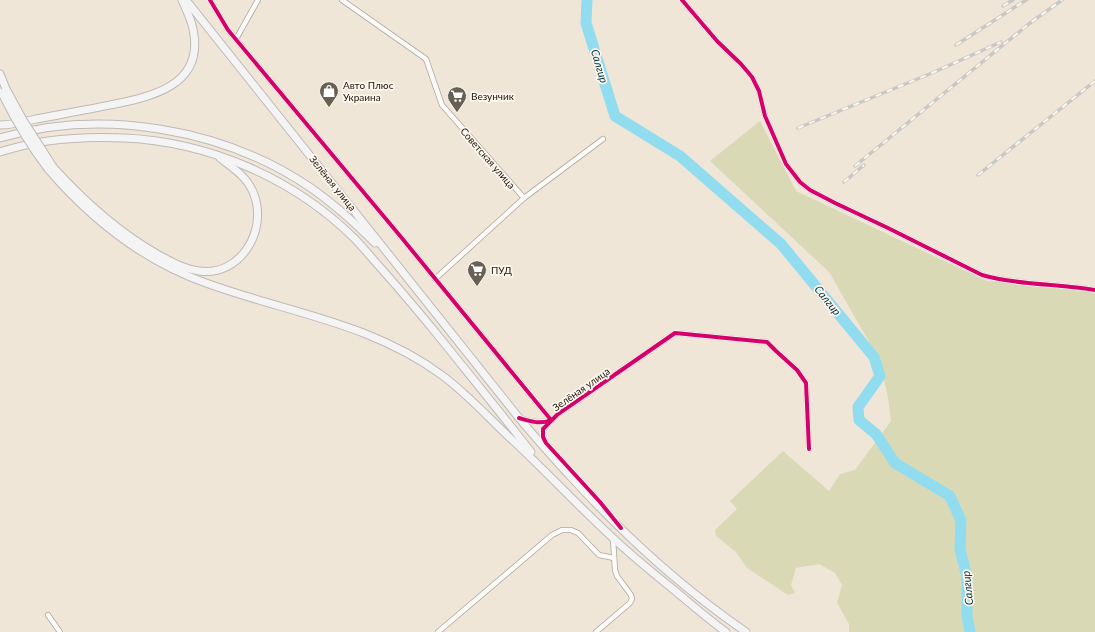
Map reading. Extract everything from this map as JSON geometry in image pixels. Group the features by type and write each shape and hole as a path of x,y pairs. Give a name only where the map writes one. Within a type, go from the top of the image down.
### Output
{"main road":[{"path":"0,125 28,121 147,97 168,88 177,82 185,73 190,64 194,42 193,29 182,0"},
{"name":"Зелёная улица","path":"186,0 519,418 571,478 670,574 728,620 746,632"},
{"path":"0,74 3,90 23,120 51,168 82,205 102,223 123,239 170,267 205,283 361,331 407,353 443,376 474,402 613,539 726,632"},
{"path":"0,138 41,129 83,125 111,125 156,129 198,137 255,157 310,187 343,213 389,255"},
{"path":"0,152 41,142 84,138 112,137 142,139 167,142 213,154 251,168 281,184 322,210 354,238 410,301 544,470"},
{"path":"51,168 86,202 126,235 171,262 184,268 201,272 218,270 230,264 242,255 251,243 256,231 258,214 256,199 249,185 240,174 213,154"}],"street":[{"path":"210,0 228,30 392,226 551,420 544,423 519,418"},
{"path":"236,39 258,0"},
{"name":"Советская улица","path":"342,0 426,58 442,105 524,198"},
{"path":"682,0 718,41 742,64 752,77 759,91 765,116 786,164 800,182 810,190 982,275 998,280 1069,286 1095,290"},
{"path":"434,279 524,198 603,139"},
{"name":"Зелёная улица","path":"621,528 600,502 546,443 543,437 543,429 551,420 675,333 767,342 797,370 806,383 809,449"},
{"path":"438,632 552,535 562,530 571,530 578,533 599,555 614,558"},
{"path":"596,632 632,599 631,595 617,576 615,570 613,539"},
{"path":"48,614 60,632"}],"green space":[{"path":"760,121 796,191 987,281 1095,290 1095,632 849,632 849,624 837,603 842,585 835,573 819,564 796,568 791,585 795,593 788,595 747,568 736,552 716,536 715,530 737,509 730,501 783,451 829,491 840,474 855,470 891,421 880,361 829,272 710,161"}],"waterway":[{"name":"Салгир","path":"587,0 586,23 615,116 680,156 781,244 874,357 880,376 858,407 859,420 876,434 895,463 950,496 961,521 960,549 967,577 967,615 970,632"}],"railway":[{"path":"1003,6 1013,0"},
{"path":"956,45 1026,0"},
{"path":"855,166 1030,23 1062,0"},
{"path":"798,128 932,73 1001,42"},
{"path":"978,175 1095,81"},
{"path":"844,182 864,165"}],"cycle path":[{"path":"210,0 228,30 401,237 551,420 539,422 519,418"},
{"path":"682,0 717,41 752,77 759,91 765,116 786,164 800,182 810,190 982,275 1024,283 1095,290"},
{"path":"621,528 600,502 546,443 543,437 543,429 558,414 675,333 767,342 797,370 806,383 809,449"}],"place":[{"name":"Авто Плюс Украина","path":"329,108"},
{"name":"Везунчик","path":"457,113"},
{"name":"ПУД","path":"477,287"}]}
